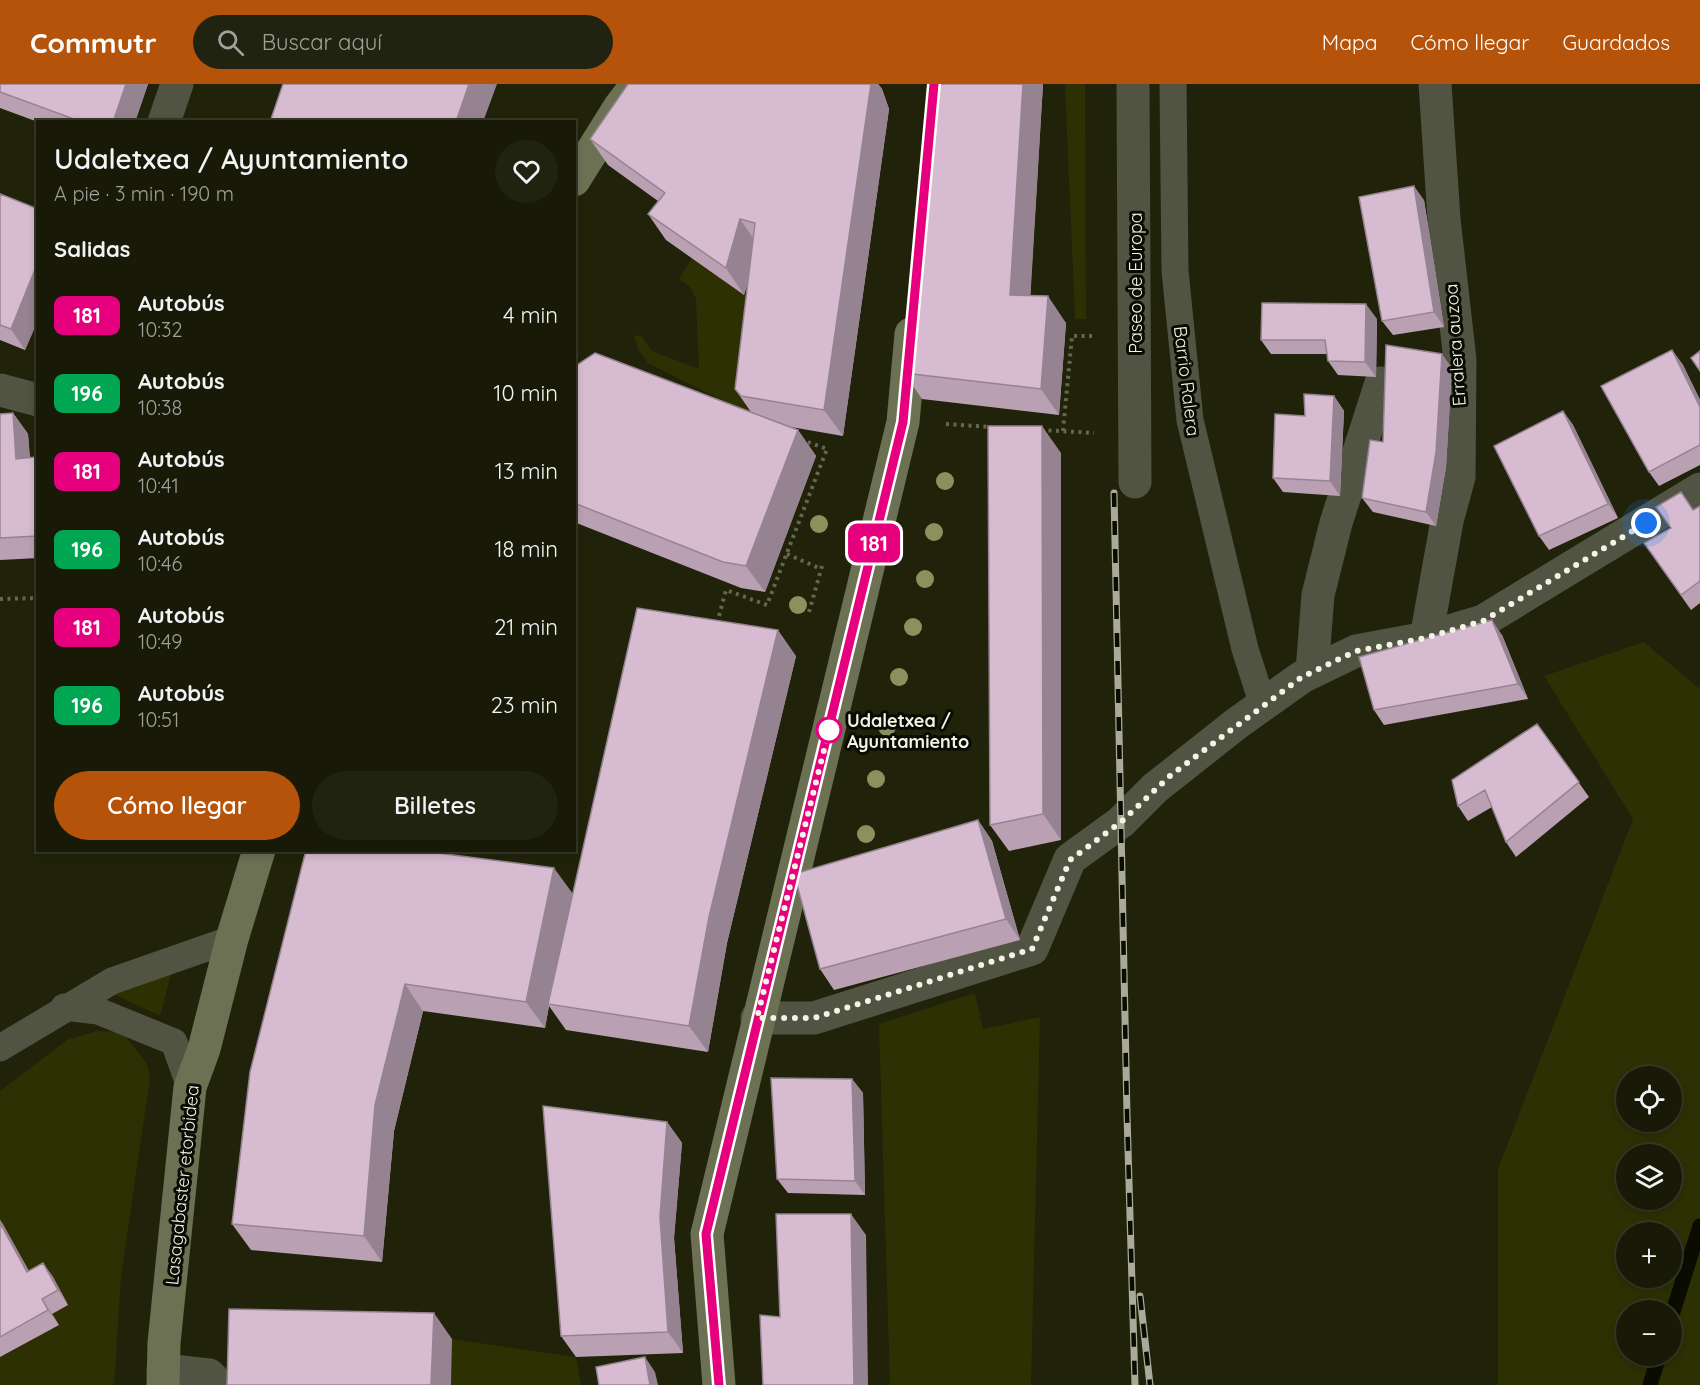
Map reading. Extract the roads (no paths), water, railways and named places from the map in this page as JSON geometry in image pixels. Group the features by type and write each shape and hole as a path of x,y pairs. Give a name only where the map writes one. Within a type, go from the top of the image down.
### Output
{"street":[{"path":"165,120 177,84"},
{"name":"Paseo de Europa","path":"1133,84 1135,482"},
{"name":"Erralera auzoa","path":"1425,638 1447,521 1459,477 1460,360 1444,219 1435,84"},
{"path":"576,177 625,92"},
{"path":"719,1385 706,1234 903,422 914,308"},
{"path":"1312,672 1318,595 1336,523 1381,383"},
{"path":"0,390 36,399"},
{"path":"757,1018 814,1018 1032,949 1070,860 1121,822 1155,788 1263,705 1312,672 1356,651 1425,638 1483,621 1700,489"},
{"name":"Lasagabaster etorbidea","path":"163,1378 190,1087 204,1049 232,939 258,852"},
{"path":"163,1378 209,1375 219,1385"}],"lane":[{"name":"Barrio Ralera","path":"1173,84 1175,271 1190,420 1245,649 1263,705"},
{"path":"3,1040 112,981 232,939"},
{"path":"64,1007 98,1011 174,1042 190,1087"}],"waterway":[{"path":"1677,1300 1700,1226"},
{"path":"1650,1385 1656,1366"}],"railway":[{"path":"1114,493 1135,1385"},
{"path":"1140,1296 1150,1385"}],"place":[{"name":"Udaletxea / Ayuntamiento","path":"829,730"}]}
